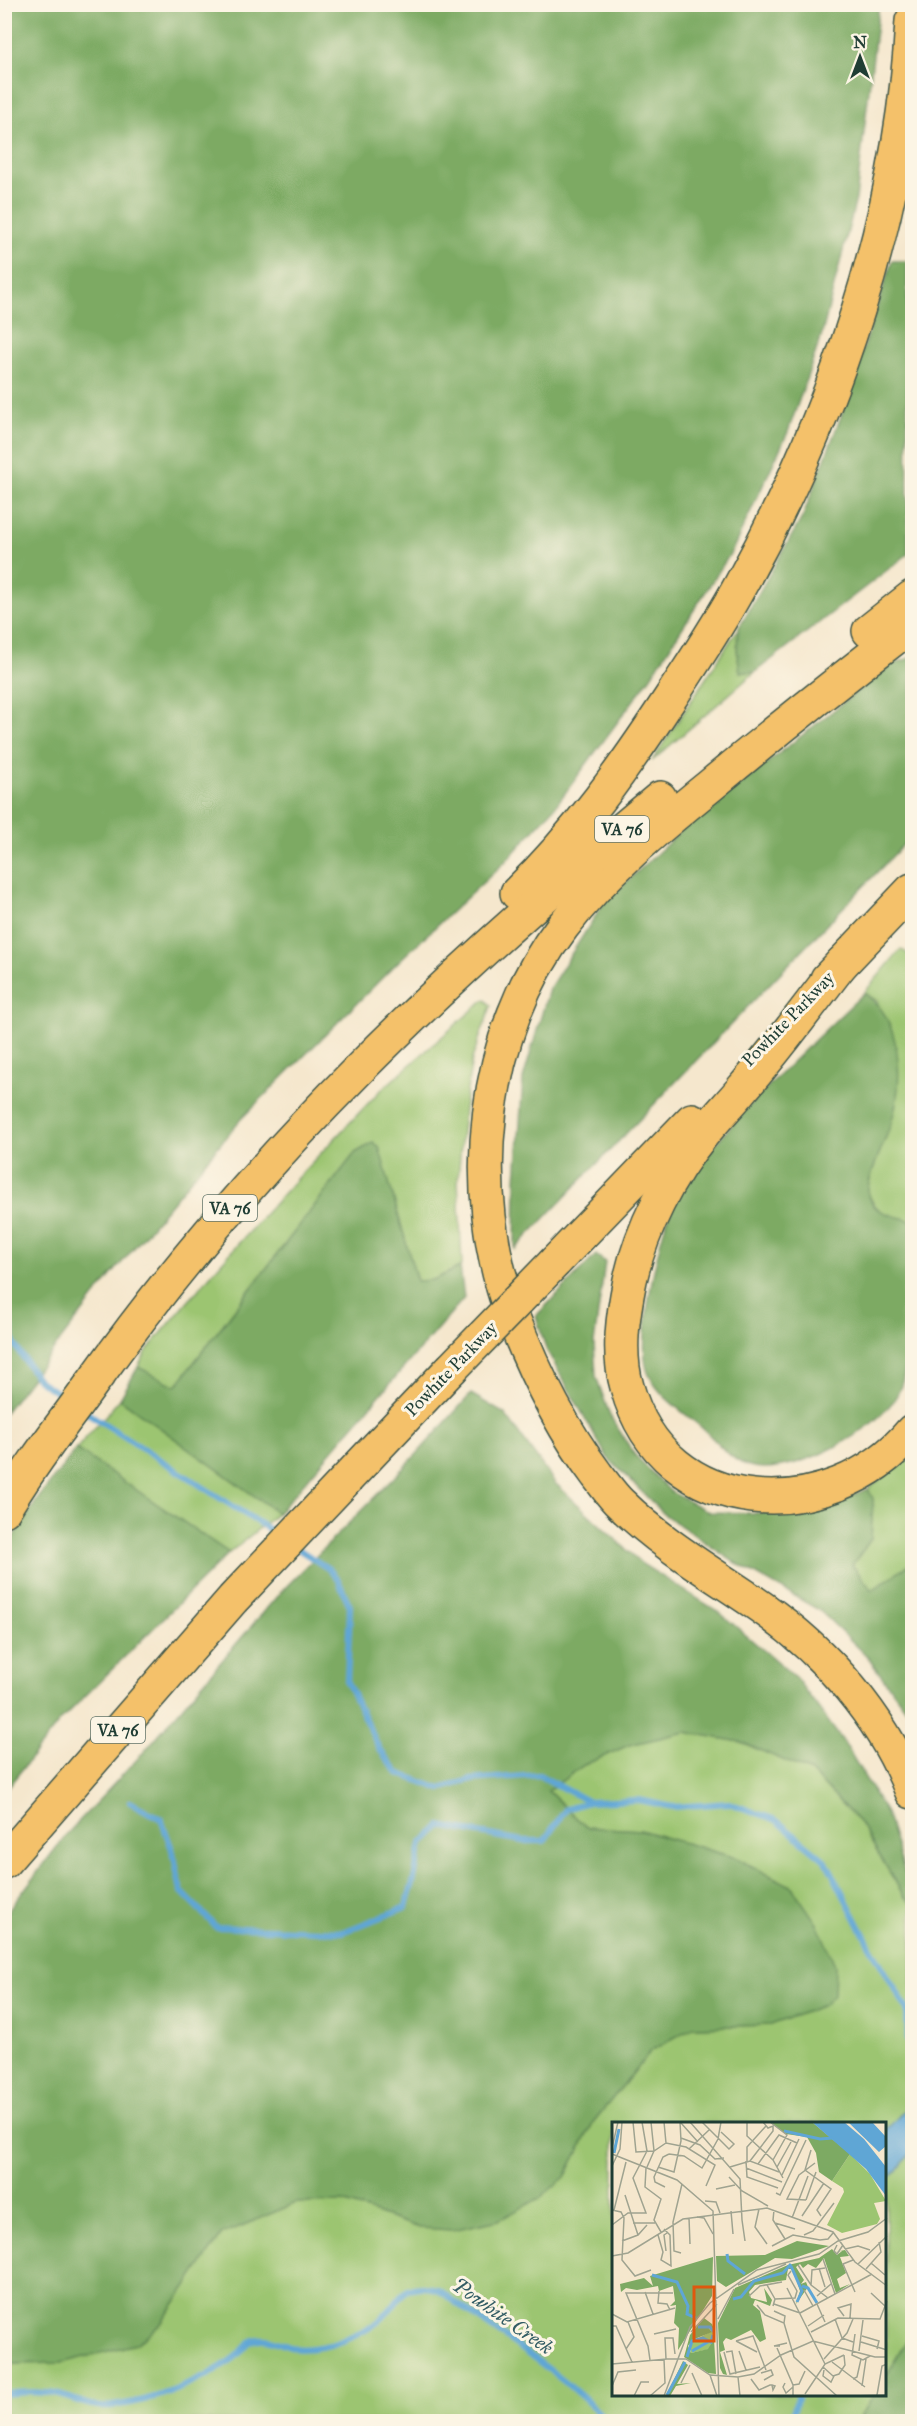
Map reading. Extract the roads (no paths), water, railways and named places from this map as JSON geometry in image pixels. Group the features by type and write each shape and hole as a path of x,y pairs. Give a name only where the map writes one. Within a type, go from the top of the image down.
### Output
{"highway":[{"path":"358,1067 483,927 530,881 578,827 659,714 741,585 779,511 817,424 844,352 869,272 890,190 906,87 912,21"},
{"path":"906,616 800,712 615,866 562,927 546,951 524,993 504,1046 491,1096 486,1143 486,1190 491,1237 502,1288 529,1359 553,1408 582,1456 616,1500 651,1532 688,1561 763,1608 803,1640 840,1676 888,1743 912,1792"},
{"name":"VA 76","path":"4,1510 111,1357 169,1280 255,1178 358,1067 440,989 567,875 728,741 906,616"},
{"name":"Powhite Parkway","path":"4,1862 233,1599 902,900"},
{"path":"842,963 744,1088 701,1136 666,1190 641,1245 631,1279 624,1317 622,1357 624,1372 637,1414 661,1450 672,1461 700,1480 738,1494 779,1498 825,1491 844,1484 878,1465 912,1431"}],"water":[{"path":"912,2102 912,2151 897,2171 887,2179 887,2129"}],"waterway":[{"path":"4,1311 9,1316 14,1344 38,1380 67,1399"},
{"path":"83,1410 279,1536"},
{"path":"295,1547 329,1569 338,1580 350,1606 347,1682 380,1750 398,1773 440,1789 469,1780 539,1775 589,1802"},
{"path":"130,1802 161,1819 173,1852 181,1891 216,1927 343,1932 406,1907 421,1844 440,1826 523,1841 544,1841 566,1809 589,1802 639,1800 673,1807 729,1803 776,1820 826,1861 870,1946 907,2009 908,2040 912,2050"},
{"name":"Powhite Creek","path":"4,2394 45,2393 90,2405 103,2406 144,2400 176,2390 206,2376 234,2358 250,2342 256,2340 267,2339 288,2347 302,2349 330,2345 349,2338 379,2321 407,2290 424,2287 437,2289 526,2352 568,2385 608,2422"},
{"name":"Powhite Creek","path":"791,2422 798,2396"}]}
